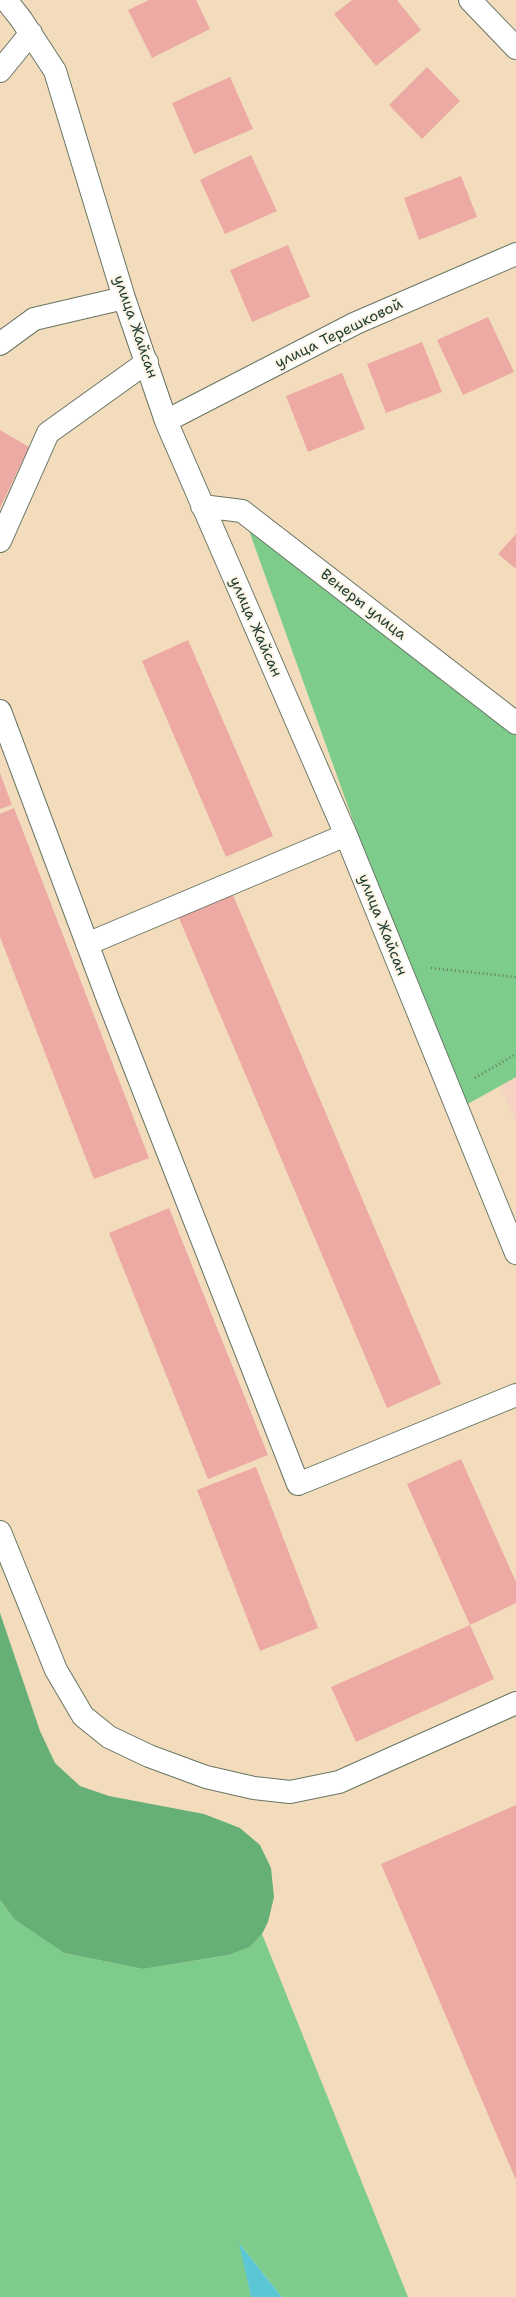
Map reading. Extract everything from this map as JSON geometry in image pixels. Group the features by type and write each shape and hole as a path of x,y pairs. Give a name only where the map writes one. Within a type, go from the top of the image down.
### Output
{"street":[{"name":"улица Жайсан","path":"6,0 31,33 55,71 124,298 166,421 346,835 516,1253"},
{"path":"470,0 516,48"},
{"path":"0,71 31,33"},
{"name":"улица Терешковой","path":"166,421 356,323 516,254"},
{"path":"0,344 34,319 124,298"},
{"path":"0,541 48,433 147,362"},
{"name":"Венеры улица","path":"202,506 242,511 516,723"},
{"path":"0,711 87,944 298,1484 516,1395"},
{"path":"87,944 346,835"},
{"path":"0,1532 56,1670 82,1716 109,1736 149,1756 206,1777 254,1788 290,1792 339,1782 516,1703"}],"path":[{"path":"398,964 516,977"},
{"path":"450,1092 516,1054"}],"shaded area":[{"path":"516,1066 516,1123 496,1076"}],"green space":[{"path":"242,511 516,729 516,1077 457,1110"},
{"path":"0,1613 40,1731 55,1763 80,1786 109,1796 204,1814 240,1828 260,1845 271,1868 274,1897 268,1922 262,1934 250,1947 229,1955 143,1969 64,1953 15,1920 0,1900"},
{"path":"0,1900 15,1920 64,1953 143,1969 229,1955 250,1947 262,1934 408,2297 282,2297 240,2244 251,2297 0,2297"}],"water":[{"path":"239,2243 282,2297 251,2297"}],"building":[{"path":"149,0 196,0 210,29 152,58 128,10"},
{"path":"352,0 397,0 421,30 376,66 334,14"},
{"path":"427,67 460,101 422,139 389,105"},
{"path":"230,77 253,129 194,154 172,103"},
{"path":"251,155 277,211 225,234 200,180"},
{"path":"461,176 477,217 419,240 404,198"},
{"path":"288,245 310,297 252,322 230,270"},
{"path":"488,317 514,372 463,395 437,340"},
{"path":"422,342 442,392 386,413 367,364"},
{"path":"342,373 365,429 308,452 286,396"},
{"path":"0,430 29,447 0,508"},
{"path":"516,534 516,569 498,554"},
{"path":"188,640 273,836 226,857 142,661"},
{"path":"0,773 12,805 0,809"},
{"path":"14,808 149,1158 94,1179 0,937 0,814"},
{"path":"230,888 441,1384 387,1408 176,911"},
{"path":"169,1208 268,1455 208,1479 109,1233"},
{"path":"461,1459 516,1582 516,1603 470,1625 407,1484"},
{"path":"256,1467 318,1628 260,1651 197,1490"},
{"path":"470,1625 494,1679 356,1742 331,1687"},
{"path":"516,1805 516,2180 381,1864"}]}
